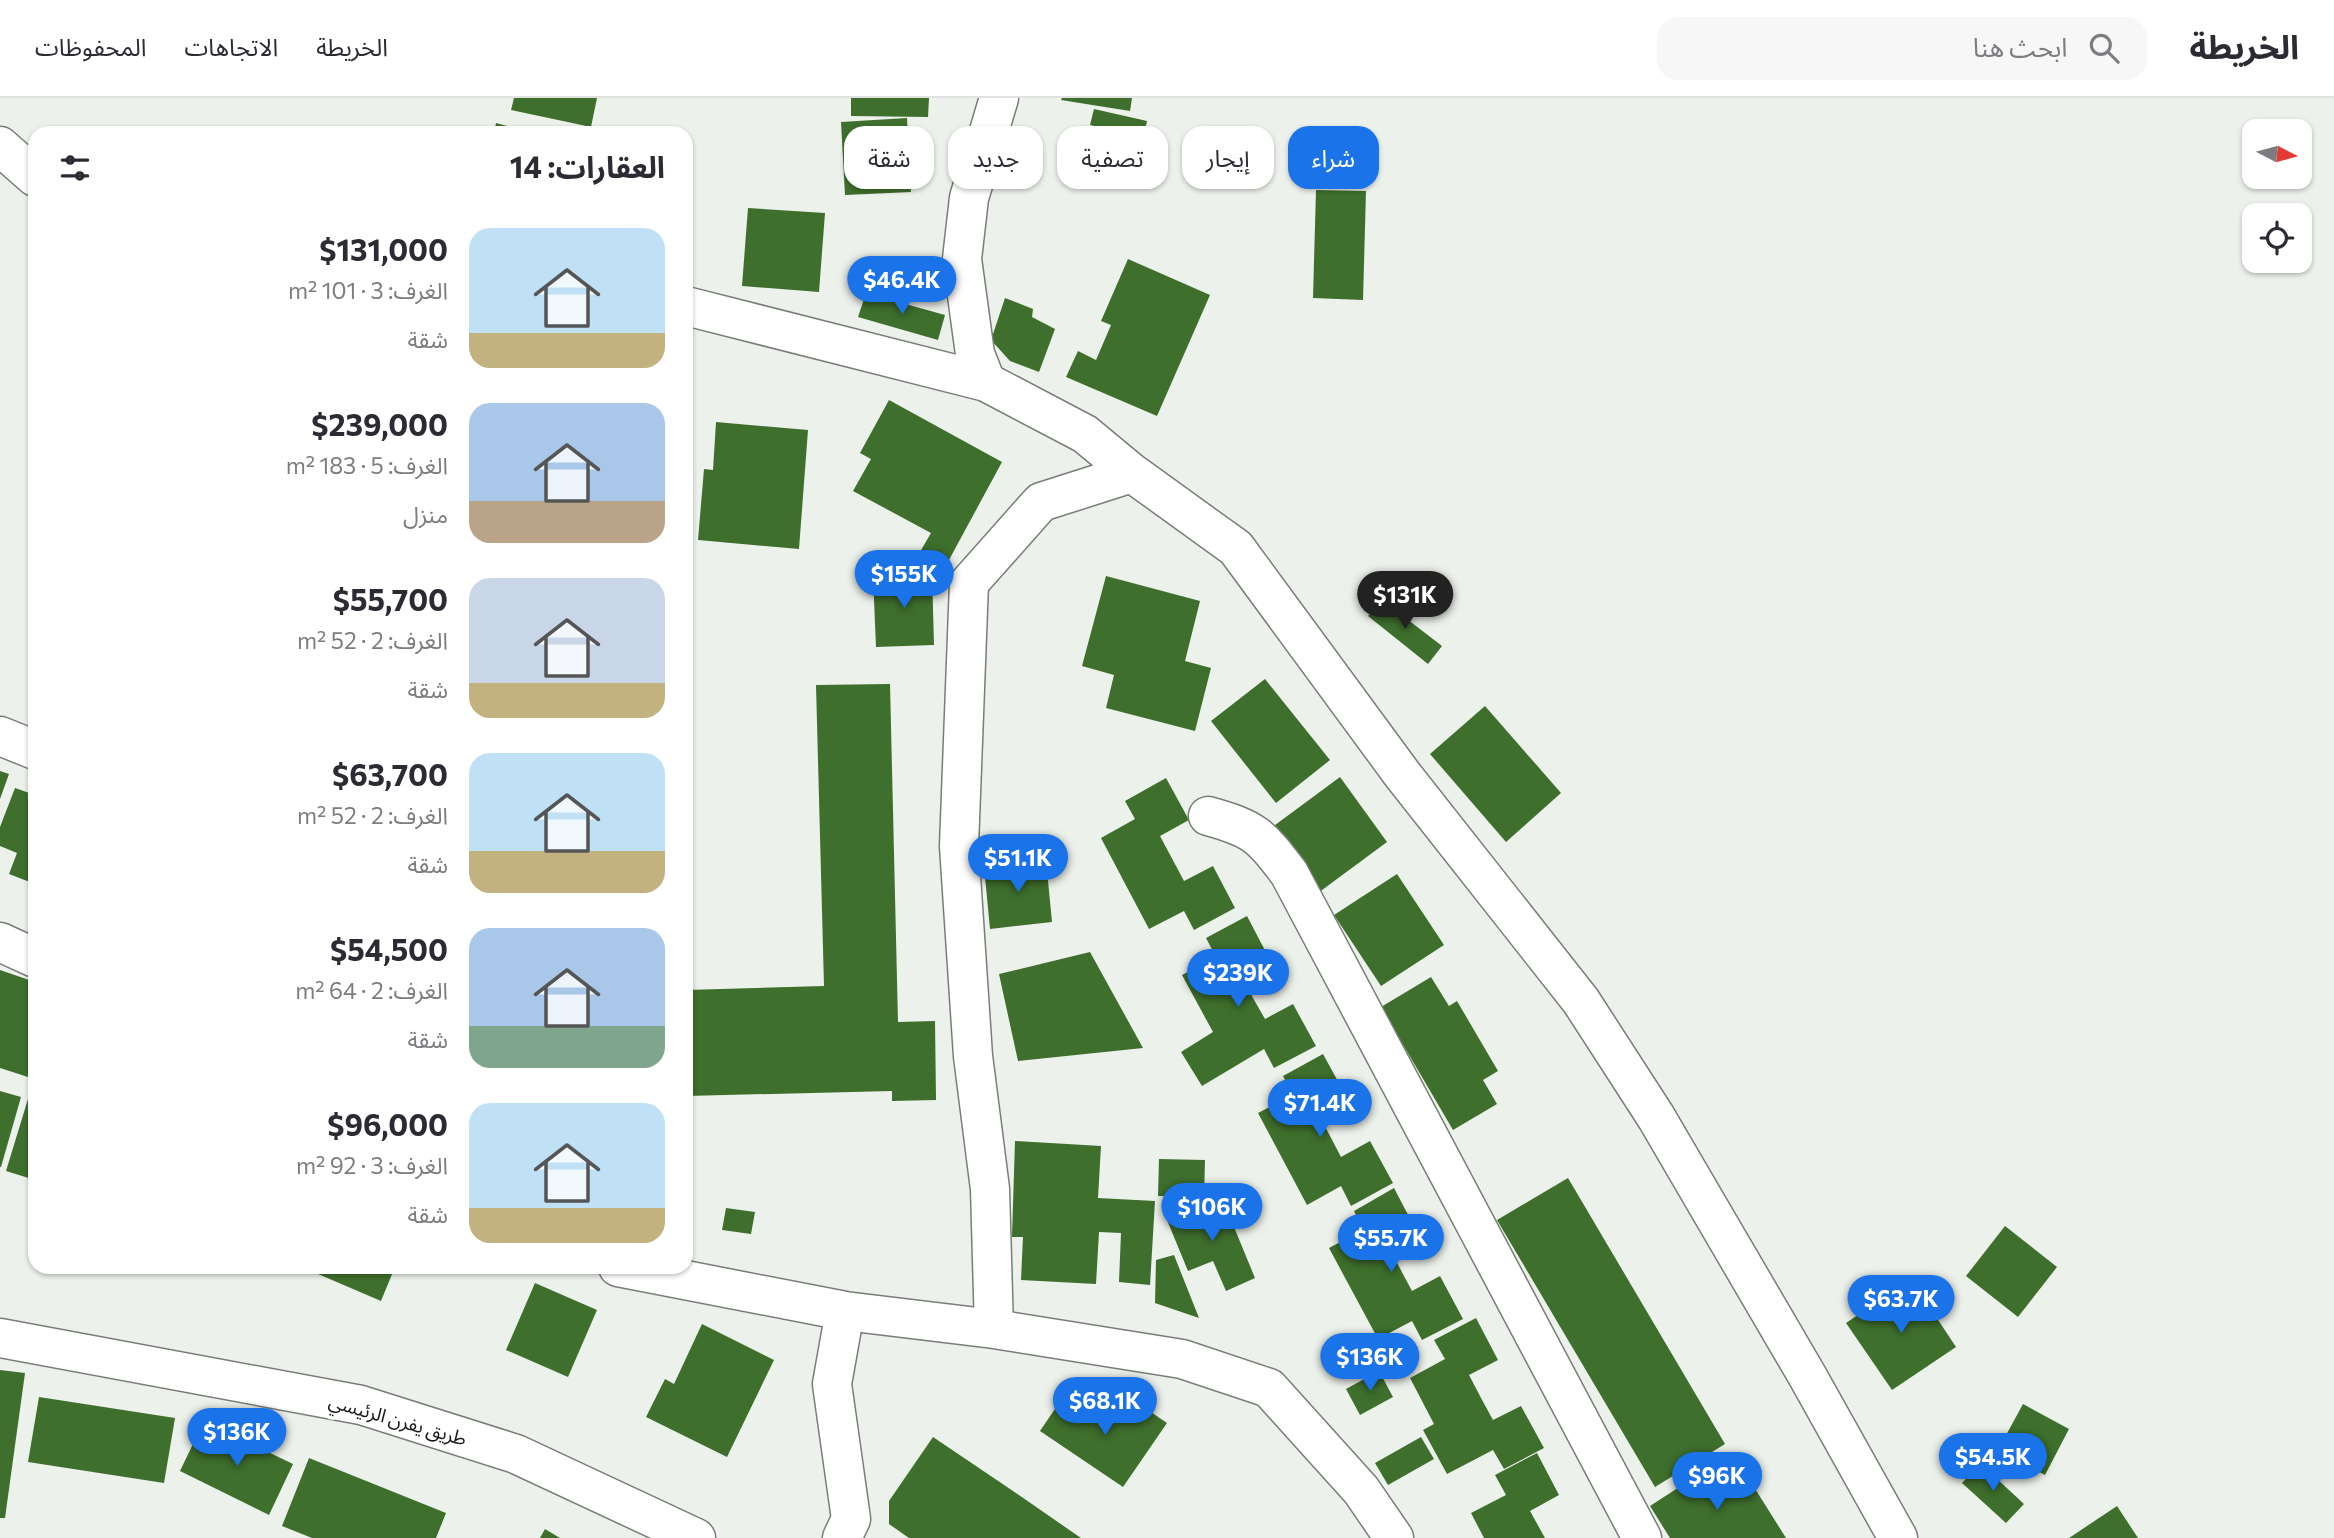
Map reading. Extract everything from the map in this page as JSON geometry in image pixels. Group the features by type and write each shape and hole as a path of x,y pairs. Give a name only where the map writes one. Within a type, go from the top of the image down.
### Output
{"street":[{"path":"986,382 975,354 962,259 969,198 999,98"},
{"path":"0,146 28,171"},
{"path":"693,308 986,382 1085,434 1132,473 1236,548 1402,774 1581,1000 1657,1117 1898,1538"},
{"path":"994,1329 990,1189 973,1056 959,846 969,583 1041,502 1132,473"},
{"path":"0,736 28,747"},
{"path":"1208,816 1240,824 1263,839 1289,873 1642,1538"},
{"path":"0,942 28,955"},
{"path":"654,1274 845,1311 994,1329 1182,1359 1269,1388 1361,1490 1394,1538"},
{"path":"842,1538 851,1519 832,1384 845,1311"},
{"name":"طريق يفرن الرئيسي","path":"0,1338 361,1405 516,1454 696,1538"}],"building":[{"path":"514,98 597,98 591,126 511,110"},
{"path":"851,98 929,98 928,117 851,116"},
{"path":"1132,98 1130,111 1061,100"},
{"path":"1094,109 1147,121 1146,126 1090,125"},
{"path":"907,118 907,126 844,126 844,177 841,122"},
{"path":"845,189 911,189 911,192 845,195"},
{"path":"1316,190 1366,191 1363,300 1313,298"},
{"path":"748,208 825,213 819,292 742,286"},
{"path":"1128,259 1210,295 1157,416 1066,377 1078,351 1096,360 1111,325 1101,321"},
{"path":"866,293 945,315 938,340 858,317"},
{"path":"1005,298 1033,309 1032,317 1055,329 1039,372 1010,361 991,340"},
{"path":"889,400 1002,462 943,571 917,557 931,533 853,491 871,459 860,453"},
{"path":"716,422 808,430 799,549 698,540 704,469 713,470"},
{"path":"932,573 934,645 876,647 873,576"},
{"path":"1106,576 1200,601 1185,661 1211,668 1195,731 1106,708 1114,675 1082,666"},
{"path":"1381,599 1442,646 1428,664 1368,616"},
{"path":"1265,679 1330,760 1276,803 1211,721"},
{"path":"890,684 898,1022 935,1021 936,1100 892,1101 892,1091 693,1096 693,990 824,986 816,685"},
{"path":"1485,706 1561,793 1506,842 1430,754"},
{"path":"0,771 9,774 0,799"},
{"path":"1340,777 1387,842 1318,893 1271,828"},
{"path":"1166,778 1189,820 1160,836 1184,881 1213,866 1235,908 1194,930 1184,911 1149,929 1101,838 1135,819 1125,801"},
{"path":"15,788 28,793 28,881 9,874 17,853 0,846 0,827"},
{"path":"1046,860 1052,922 990,929 984,866"},
{"path":"1397,874 1444,945 1381,986 1334,915"},
{"path":"1247,916 1269,958 1240,973 1253,998 1265,1019 1293,1004 1316,1046 1274,1068 1264,1049 1202,1086 1181,1052 1213,1032 1182,975 1216,957 1206,938"},
{"path":"1090,952 1143,1048 1018,1061 999,974"},
{"path":"0,970 28,980 28,1077 0,1068"},
{"path":"1431,977 1449,1006 1457,1001 1498,1071 1483,1080 1497,1104 1453,1130 1381,1007"},
{"path":"1323,1054 1346,1096 1317,1111 1341,1157 1370,1141 1393,1183 1351,1206 1341,1186 1307,1205 1258,1113 1293,1095 1283,1076"},
{"path":"0,1091 21,1097 1,1167 0,1167"},
{"path":"28,1099 28,1178 6,1171"},
{"path":"1015,1141 1101,1146 1098,1198 1155,1201 1150,1285 1119,1282 1121,1233 1099,1232 1096,1284 1021,1280 1023,1237 1012,1237"},
{"path":"1159,1159 1205,1160 1204,1197 1158,1196"},
{"path":"1568,1178 1725,1444 1655,1487 1497,1220"},
{"path":"1394,1188 1416,1230 1388,1246 1412,1291 1440,1276 1463,1319 1422,1340 1412,1321 1378,1339 1329,1248 1363,1230 1354,1211"},
{"path":"1222,1198 1255,1278 1226,1291 1213,1261 1188,1271 1167,1220"},
{"path":"726,1208 755,1212 751,1234 722,1230"},
{"path":"2005,1226 2057,1267 2018,1317 1966,1276"},
{"path":"1174,1255 1199,1318 1155,1303 1156,1260"},
{"path":"318,1274 392,1274 381,1301"},
{"path":"1911,1279 1956,1347 1892,1390 1846,1323"},
{"path":"535,1283 597,1310 568,1377 506,1350"},
{"path":"1476,1318 1498,1360 1469,1375 1481,1398 1493,1420 1521,1406 1544,1448 1504,1469 1493,1450 1447,1474 1423,1430 1434,1424 1410,1378 1445,1359 1434,1340"},
{"path":"702,1324 774,1360 727,1457 646,1417 665,1379 674,1384"},
{"path":"0,1370 25,1373 5,1518 0,1518"},
{"path":"1379,1371 1393,1397 1360,1415 1346,1389"},
{"path":"1065,1394 1107,1423 1117,1406 1130,1415 1139,1404 1167,1423 1123,1487 1040,1431"},
{"path":"39,1397 175,1418 164,1483 28,1462"},
{"path":"2023,1404 2069,1429 2045,1475 1998,1450"},
{"path":"204,1421 293,1464 269,1515 180,1471"},
{"path":"933,1437 1081,1538 909,1538 889,1524 889,1501"},
{"path":"1421,1437 1434,1459 1388,1485 1375,1463"},
{"path":"1537,1453 1559,1495 1530,1511 1545,1538 1484,1538 1471,1513 1506,1495 1495,1475"},
{"path":"309,1458 446,1513 436,1538 312,1538 282,1526"},
{"path":"1980,1463 2024,1504 2006,1523 1962,1483"},
{"path":"1742,1468 1786,1538 1670,1538 1650,1506 1690,1480 1700,1496"},
{"path":"2117,1506 2138,1538 2069,1538"},
{"path":"545,1529 560,1538 540,1538"}]}
